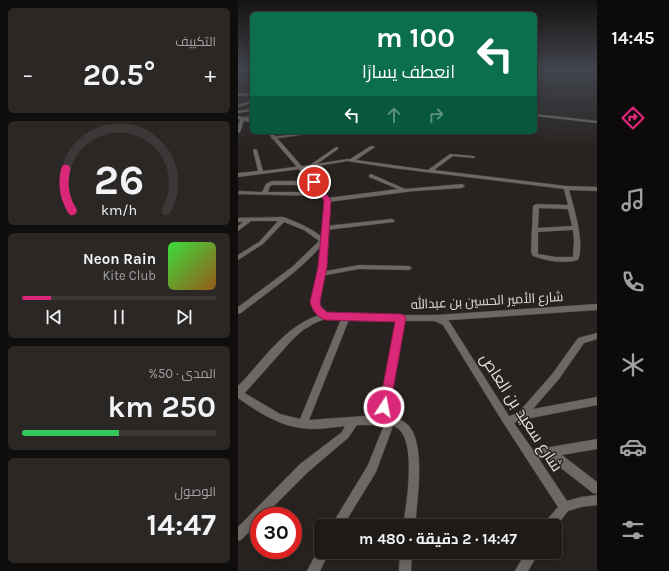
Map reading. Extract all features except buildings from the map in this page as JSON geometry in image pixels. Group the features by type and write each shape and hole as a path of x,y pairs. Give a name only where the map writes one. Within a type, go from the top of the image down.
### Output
{"street":[{"path":"238,106 250,103"},
{"path":"238,112 250,110"},
{"path":"537,115 597,122"},
{"path":"240,118 250,117"},
{"path":"240,118 250,121"},
{"path":"238,131 240,118"},
{"path":"271,135 286,134"},
{"path":"271,135 328,200 321,274 315,302 317,308 325,316 311,320 292,334 238,393 269,414 286,421 302,424 386,421 399,424 407,430 412,440 414,457 410,519"},
{"path":"352,160 373,147"},
{"path":"310,166 336,148"},
{"path":"255,150 260,172"},
{"path":"430,171 452,154 473,157"},
{"path":"238,175 352,160 393,167 566,188 597,189"},
{"path":"371,176 404,190"},
{"path":"264,194 268,185 272,183 302,183"},
{"path":"328,200 404,190 462,186"},
{"path":"566,188 571,207 575,228 576,258 572,260 535,255 535,207 538,205 571,207"},
{"path":"239,193 323,194"},
{"path":"238,220 283,219 296,224 324,241"},
{"path":"238,258 246,254 264,240 283,219"},
{"path":"238,229 249,220"},
{"path":"326,228 392,221"},
{"path":"536,230 575,228"},
{"path":"238,311 288,273 324,241"},
{"path":"238,254 246,254"},
{"path":"321,274 359,267 409,268"},
{"name":"شارع الأمير الحسين بن عبدالله","path":"325,316 436,318 597,308"},
{"path":"302,424 346,317"},
{"path":"340,519 372,468 386,421 401,318"},
{"name":"شارع سعيد بن العاص","path":"436,318 446,324 507,421 565,507"},
{"path":"521,416 556,376 579,342 584,338 597,336"},
{"path":"507,421 521,416 597,401"},
{"path":"238,535 304,468 345,435 354,421"},
{"path":"530,456 597,444"},
{"path":"549,452 597,489"},
{"path":"555,519 565,507 581,502 597,500"},
{"path":"313,571 319,559"},
{"path":"405,571 406,559"},
{"path":"521,571 529,559"}],"route":[{"path":"314,182 328,200 322,267 315,302 320,313 325,316 333,317 401,318 384,407"}]}
